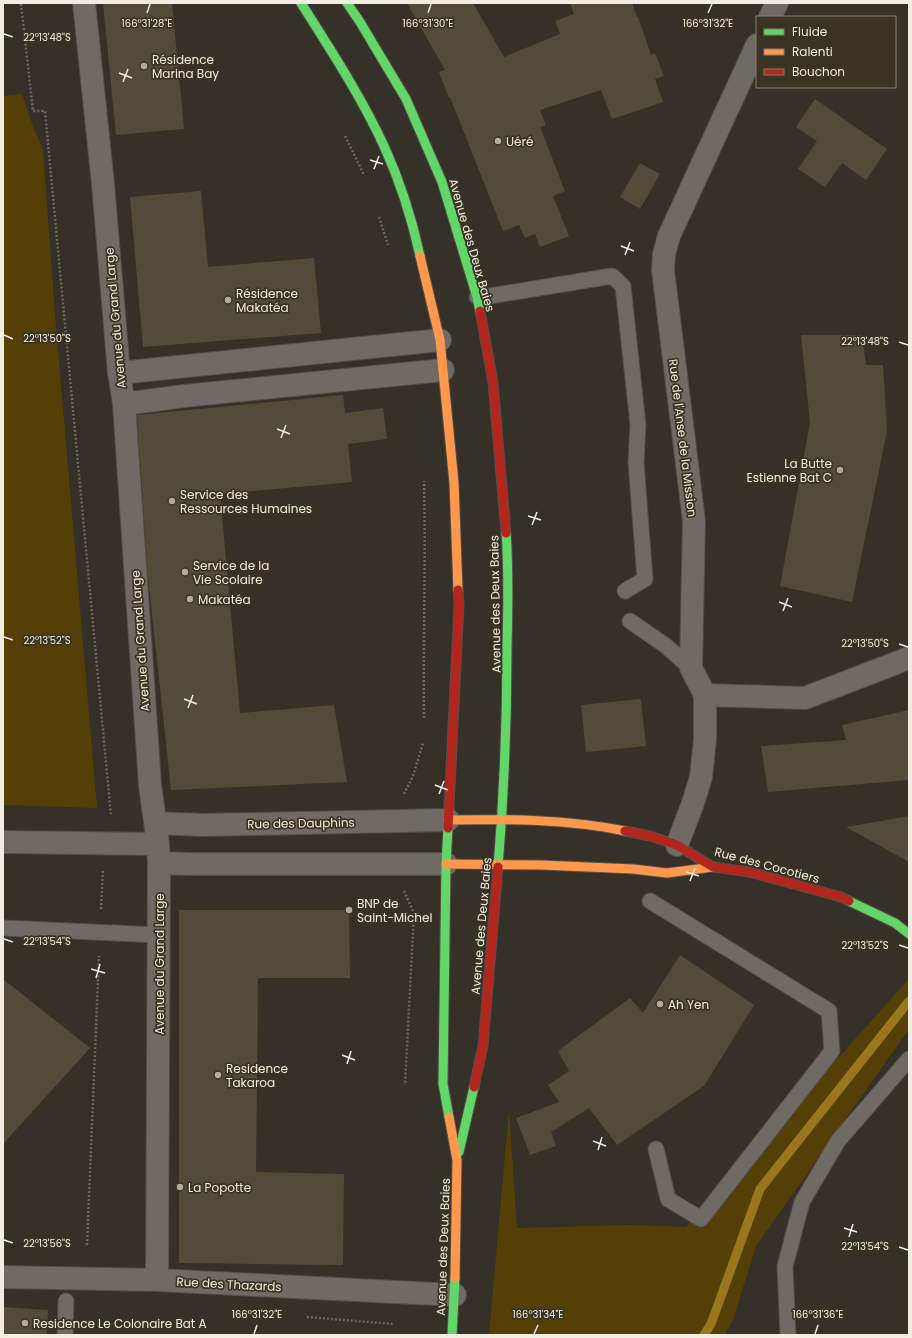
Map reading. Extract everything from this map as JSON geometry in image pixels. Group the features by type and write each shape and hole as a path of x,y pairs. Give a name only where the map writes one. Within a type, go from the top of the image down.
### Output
{"main road":[{"name":"Avenue des Deux Baies","path":"301,3 345,72 384,146 412,220 440,340 454,483 459,605 446,864 443,1084 457,1160 455,1295 452,1335"},
{"name":"Avenue des Deux Baies","path":"347,3 406,99 442,182 477,297 493,382 508,561 507,701 502,819 484,1046 457,1160"},
{"name":"Rue des Cocotiers","path":"448,820 502,819 598,825 650,836 677,845 713,867 749,872 841,897 895,922 909,934"},
{"path":"446,864 541,865 625,869 667,873 713,867"}],"street":[{"name":"Avenue du Grand Large","path":"84,3 119,373 124,404 150,777 157,844 159,935 157,1280"},
{"path":"770,16 776,3"},
{"name":"Rue de l'Anse de la Mission","path":"677,845 694,803 701,777 705,739 705,695 691,668 694,521 663,270 664,254 672,229 756,47"},
{"path":"119,373 440,340"},
{"path":"124,404 184,396 443,370"},
{"path":"705,695 805,698 909,658"},
{"name":"Rue des Dauphins","path":"157,844 202,825 448,820"},
{"path":"3,842 157,844 190,864 446,864"},
{"name":"Rue des Thazards","path":"3,1277 157,1280 455,1295"}],"lane":[{"path":"477,297 612,276 623,286 638,425 636,462 645,579 625,591"},
{"path":"630,621 666,646 691,668"},
{"path":"650,901 829,1011 832,1051 701,1218 668,1200 656,1149"},
{"path":"3,928 159,935"},
{"path":"788,1335 785,1266 802,1202 838,1141 909,1059"},
{"path":"65,1335 66,1300"}],"path":[{"path":"21,4 33,111 45,111 46,119 112,815 104,843 101,914"},
{"path":"344,134 366,181"},
{"path":"377,210 388,247"},
{"path":"424,475 426,540 423,662 424,724"},
{"path":"400,820 401,798 413,776 424,740"},
{"path":"399,864 398,876 414,913 405,1085"},
{"path":"87,1245 100,954"}],"shaded area":[{"path":"22,94 43,150 55,315 97,808 3,805 3,96"},
{"path":"909,979 909,1029 756,1246 734,1317 725,1335 489,1335 509,1110 517,1228 630,1225 686,1227"}],"building":[{"name":"Résidence Marina Bay","path":"103,3 172,3 184,129 116,135"},
{"path":"407,3 473,3 504,57 560,34 555,21 574,14 570,3 632,3 651,55 655,53 664,76 655,79 663,102 612,119 601,90 540,110 546,125 540,127 565,191 553,196 569,236 540,247 535,234 525,238 519,225 503,231 439,72 445,70"},
{"path":"815,99 887,149 866,180 842,163 825,187 798,169 817,141 796,127"},
{"path":"640,163 660,174 640,209 620,197"},
{"name":"Résidence Makatéa","path":"201,191 208,267 314,258 321,333 143,347 130,197"},
{"name":"La Butte Estienne Bat C","path":"801,335 862,335 866,365 883,365 887,431 852,602 780,586 810,423"},
{"name":"Makatéa","path":"343,395 345,413 383,408 387,439 348,444 352,482 220,494 240,713 334,705 347,782 171,790 148,577 137,415"},
{"path":"641,699 646,746 586,752 581,705"},
{"path":"909,710 909,780 768,792 761,746 846,740 842,725"},
{"path":"909,816 909,862 846,827"},
{"name":"Residence Takaroa","path":"179,910 349,910 350,978 258,978 256,1172 344,1174 343,1265 179,1263"},
{"path":"680,955 754,1005 704,1086 617,1145 589,1108 551,1132 556,1146 530,1155 516,1118 559,1102 548,1085 569,1071 558,1051 630,998 643,1013"},
{"path":"3,979 90,1048 3,1144"},
{"name":"Residence Le Colonaire Bat A","path":"3,1307 48,1310 47,1335 3,1335"}],"waterway":[{"path":"704,1335 711,1324 760,1189 909,1001"}],"traffic: fast":[{"path":"301,3 355,91 384,146 405,200 420,256"},
{"path":"347,3 406,99 442,182 480,311"},
{"path":"498,867 506,703 508,590 506,533"},
{"path":"448,828 446,864 443,1084 449,1117"},
{"path":"849,901 895,923 909,934"},
{"path":"459,1152 474,1087"},
{"path":"452,1335 455,1278"}],"traffic: slow":[{"path":"420,256 440,340 454,483 458,590"},
{"path":"448,820 515,820 559,822 625,831"},
{"path":"446,864 541,865 633,869 667,873 713,867"},
{"path":"449,1117 457,1160 455,1278"}],"traffic: jam":[{"path":"480,311 493,382 506,533"},
{"path":"448,828 459,605 458,590"},
{"path":"625,831 650,836 677,845 713,867 749,872 841,897 849,901"},
{"path":"474,1087 483,1046 498,867"}],"place":[{"name":"Résidence Marina Bay","path":"144,66"},
{"name":"Uéré","path":"498,141"},
{"name":"Résidence Makatéa","path":"228,300"},
{"name":"La Butte Estienne Bat C","path":"840,470"},
{"name":"Service des Ressources Humaines","path":"172,501"},
{"name":"Service de la Vie Scolaire","path":"185,572"},
{"name":"Makatéa","path":"190,599"},
{"name":"BNP de Saint-Michel","path":"349,910"},
{"name":"Ah Yen","path":"660,1004"},
{"name":"Residence Takaroa","path":"218,1075"},
{"name":"La Popotte","path":"180,1187"},
{"name":"Residence Le Colonaire Bat A","path":"25,1323"}]}
